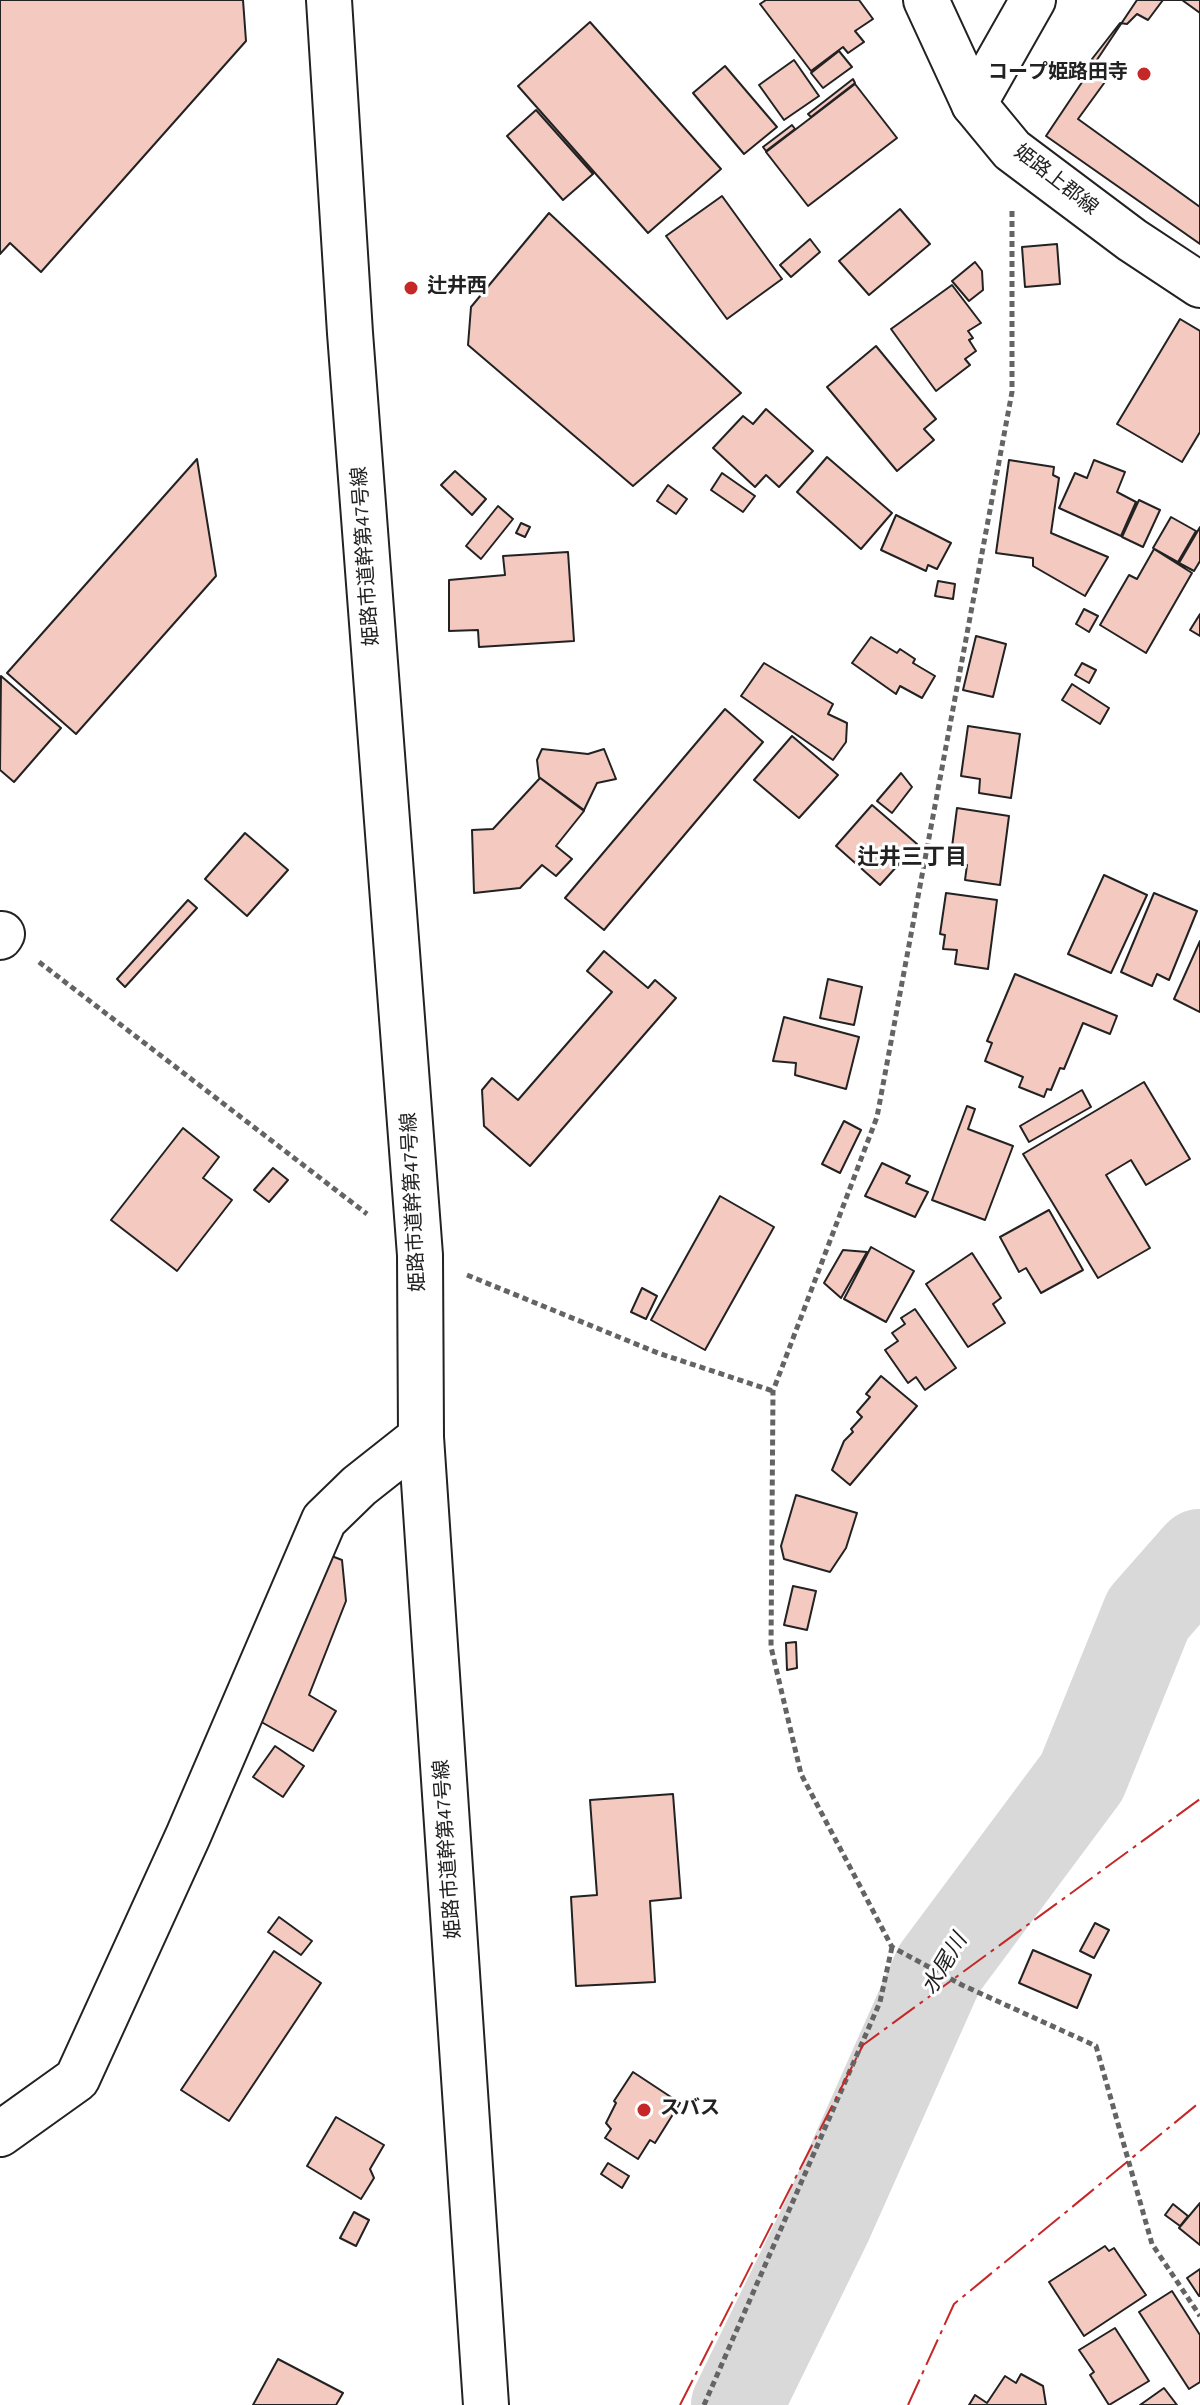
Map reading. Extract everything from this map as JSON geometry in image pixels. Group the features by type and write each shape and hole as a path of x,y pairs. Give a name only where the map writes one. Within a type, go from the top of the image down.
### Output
{"street":[{"name":"姫路市道幹第47号線","path":"329,0 350,333 420,1255 421,1437 486,2405"},
{"name":"姫路上郡線","path":"926,0 974,104 1012,150 1132,240 1200,285"},
{"path":"974,104 1033,0"},
{"path":"0,2134 77,2079 188,1836 324,1520 359,1486 421,1437"}],"path":[{"path":"1012,150 1012,392 880,1102 872,1132 773,1391 771,1647 801,1774 892,1947 962,1985 1096,2046 1152,2244 1200,2316"},
{"path":"1,936 420,1255 658,1353 773,1391"},
{"path":"704,2405 880,2002 892,1947"}],"building":[{"path":"0,0 243,0 246,41 41,272 10,243 0,254"},
{"path":"766,0 859,0 873,19 855,31 864,42 848,53 843,47 811,71 760,4"},
{"name":"コープ姫路田寺","path":"1137,0 1182,0 1200,13 1200,244 1046,136"},
{"name":"コープ姫路田寺","path":"1163,0 1200,0 1200,207 1078,119 1110,75 1092,59 1120,23 1127,24 1137,14 1148,20"},
{"path":"590,22 721,169 648,233 518,86"},
{"path":"839,51 852,67 823,88 811,73"},
{"path":"794,60 819,96 784,120 759,85"},
{"path":"725,66 777,127 744,154 693,93"},
{"path":"853,79 855,83 811,117 808,114"},
{"path":"855,84 897,138 808,206 766,152"},
{"path":"536,110 593,174 563,200 507,136"},
{"path":"792,125 795,129 766,151 763,147"},
{"path":"722,196 782,279 727,319 666,236"},
{"path":"900,209 930,244 869,295 839,261"},
{"path":"549,213 741,393 633,486 468,345 471,307"},
{"path":"810,239 820,252 791,277 780,265"},
{"path":"1057,244 1060,284 1025,287 1022,247"},
{"path":"975,262 982,271 983,290 969,301 952,281"},
{"path":"952,285 981,323 968,331 973,338 969,340 976,351 965,359 970,365 936,391 891,329"},
{"path":"1180,319 1200,331 1200,432 1182,462 1117,424"},
{"path":"876,346 936,419 924,429 934,440 897,471 827,387"},
{"path":"766,409 813,451 779,487 766,475 755,487 713,448 743,416 753,424"},
{"path":"827,457 892,513 861,549 797,492"},
{"path":"197,459 216,576 76,734 7,673"},
{"path":"1009,460 1054,467 1053,475 1059,478 1051,533 1108,557 1085,596 1033,566 1033,558 996,553"},
{"path":"1094,460 1125,472 1117,492 1136,502 1121,536 1059,508 1075,473 1087,478"},
{"path":"455,471 486,499 472,515 441,485"},
{"path":"722,473 755,496 743,512 711,490"},
{"path":"668,485 687,499 676,514 657,501"},
{"path":"1139,500 1160,510 1143,547 1122,537"},
{"path":"498,506 513,519 481,559 466,546"},
{"path":"896,515 951,543 937,569 928,565 926,571 881,550"},
{"path":"1171,517 1196,531 1178,562 1153,548"},
{"path":"521,523 530,527 525,537 516,533"},
{"path":"1200,527 1200,561 1194,571 1179,563"},
{"path":"1154,549 1192,573 1146,653 1100,625 1129,575 1137,579"},
{"path":"568,552 574,641 479,647 478,630 449,631 449,580 505,575 503,556"},
{"path":"938,581 955,584 953,599 935,596"},
{"path":"1084,609 1098,616 1089,632 1076,624"},
{"path":"1200,614 1200,636 1190,630"},
{"path":"976,636 1006,644 993,697 963,690"},
{"path":"871,637 897,653 900,649 915,659 913,663 935,676 922,698 900,686 896,694 852,663"},
{"path":"764,663 833,704 828,714 847,723 846,742 833,760 741,696"},
{"path":"1082,663 1096,670 1089,683 1075,675"},
{"path":"1,676 61,728 14,782 0,770"},
{"path":"1072,684 1109,708 1100,724 1062,700"},
{"path":"725,709 763,742 604,930 565,898"},
{"path":"968,726 1020,734 1011,798 979,793 980,779 961,776"},
{"path":"792,736 838,775 799,818 754,780"},
{"path":"542,749 588,754 604,749 616,779 597,783 584,810 539,777 537,760"},
{"path":"901,773 912,787 892,813 877,801"},
{"path":"540,778 584,811 556,846 572,859 556,876 542,865 520,888 474,893 472,830 493,829"},
{"path":"872,805 917,844 880,885 836,846"},
{"path":"957,808 1009,816 1000,885 965,880 967,865 952,863"},
{"path":"245,833 288,870 247,916 205,879"},
{"path":"1104,875 1147,895 1111,973 1068,954"},
{"path":"946,893 997,900 988,969 955,964 957,950 943,949 945,935 940,934"},
{"path":"1154,893 1197,911 1169,980 1157,974 1152,986 1121,972"},
{"path":"188,900 197,908 125,987 117,979"},
{"path":"1200,941 1200,1012 1174,999"},
{"path":"604,951 648,988 655,980 676,998 530,1166 484,1126 482,1090 492,1078 518,1100 612,992 587,971"},
{"path":"1015,974 1117,1016 1110,1034 1083,1023 1064,1069 1060,1068 1051,1090 1047,1089 1044,1097 1019,1087 1023,1077 985,1061 992,1043 987,1041"},
{"path":"828,979 862,987 854,1025 820,1018"},
{"path":"784,1017 859,1037 846,1089 795,1075 796,1063 773,1061"},
{"path":"1144,1082 1190,1159 1146,1185 1131,1160 1106,1175 1150,1248 1098,1278 1023,1154"},
{"path":"1082,1090 1091,1107 1029,1142 1020,1126"},
{"path":"967,1106 975,1109 968,1129 1013,1146 985,1220 932,1200"},
{"path":"844,1121 861,1130 840,1173 822,1164"},
{"path":"183,1128 219,1157 203,1178 232,1200 177,1271 111,1220"},
{"path":"882,1163 910,1176 906,1183 928,1192 915,1217 865,1196"},
{"path":"273,1168 288,1180 269,1202 254,1190"},
{"path":"720,1196 774,1227 705,1350 651,1320"},
{"path":"1049,1210 1083,1270 1041,1293 1026,1268 1019,1272 1000,1237"},
{"path":"871,1247 914,1271 886,1322 844,1299"},
{"path":"843,1250 867,1252 841,1298 824,1283"},
{"path":"972,1253 1001,1298 993,1304 1005,1323 968,1347 926,1284"},
{"path":"642,1288 657,1296 646,1319 631,1312"},
{"path":"915,1309 956,1368 925,1390 916,1377 908,1383 885,1350 898,1341 892,1333 905,1324 901,1318"},
{"path":"881,1376 917,1406 850,1485 832,1470 844,1441 862,1417 857,1412 870,1397 866,1394"},
{"path":"796,1495 857,1513 846,1548 830,1572 784,1559 781,1546"},
{"path":"321,1552 342,1560 346,1601 309,1695 336,1711 313,1751 256,1719"},
{"path":"793,1586 816,1591 807,1630 784,1625"},
{"path":"796,1642 797,1668 787,1670 786,1643"},
{"path":"275,1746 304,1766 283,1797 253,1777"},
{"path":"673,1794 681,1898 650,1901 655,1982 576,1986 571,1897 597,1895 590,1800"},
{"path":"279,1917 312,1941 301,1955 268,1932"},
{"path":"1095,1923 1109,1930 1094,1958 1080,1951"},
{"path":"1033,1950 1091,1975 1077,2008 1019,1983"},
{"path":"274,1951 321,1983 229,2121 181,2090"},
{"name":"スバス","path":"633,2072 680,2103 655,2143 650,2140 638,2159 605,2138 611,2129 606,2123 616,2103 614,2101"},
{"path":"336,2117 384,2145 370,2169 374,2178 361,2199 307,2166"},
{"path":"608,2163 629,2176 622,2188 601,2174"},
{"path":"1200,2203 1200,2245 1179,2228"},
{"path":"1173,2204 1188,2216 1180,2226 1165,2215"},
{"path":"354,2212 369,2220 356,2246 340,2238"},
{"path":"1105,2246 1109,2251 1114,2248 1146,2295 1084,2336 1049,2282"},
{"path":"1200,2269 1200,2296 1199,2296 1187,2278"},
{"path":"1172,2291 1200,2335 1200,2382 1189,2389 1139,2312"},
{"path":"1115,2328 1149,2381 1109,2405 1090,2375 1094,2372 1079,2350"},
{"path":"278,2359 343,2393 336,2405 253,2405"},
{"path":"1021,2374 1043,2386 1046,2405 969,2405 975,2395 987,2403 1005,2376 1016,2383"},
{"path":"1164,2388 1177,2405 1140,2405"}],"waterway":[{"name":"水尾川","path":"737,2405 826,2223 939,1969 1082,1777 1148,1614 1200,1555"}],"power":[{"path":"680,2405 863,2045 1200,1799"},
{"path":"908,2405 954,2304 1200,2102"}],"place":[{"name":"コープ姫路田寺","path":"1144,74"},
{"name":"辻井西","path":"411,288"},
{"name":"スバス","path":"644,2110"}],"district":[{"name":"辻井三丁目","path":"912,859"}]}
